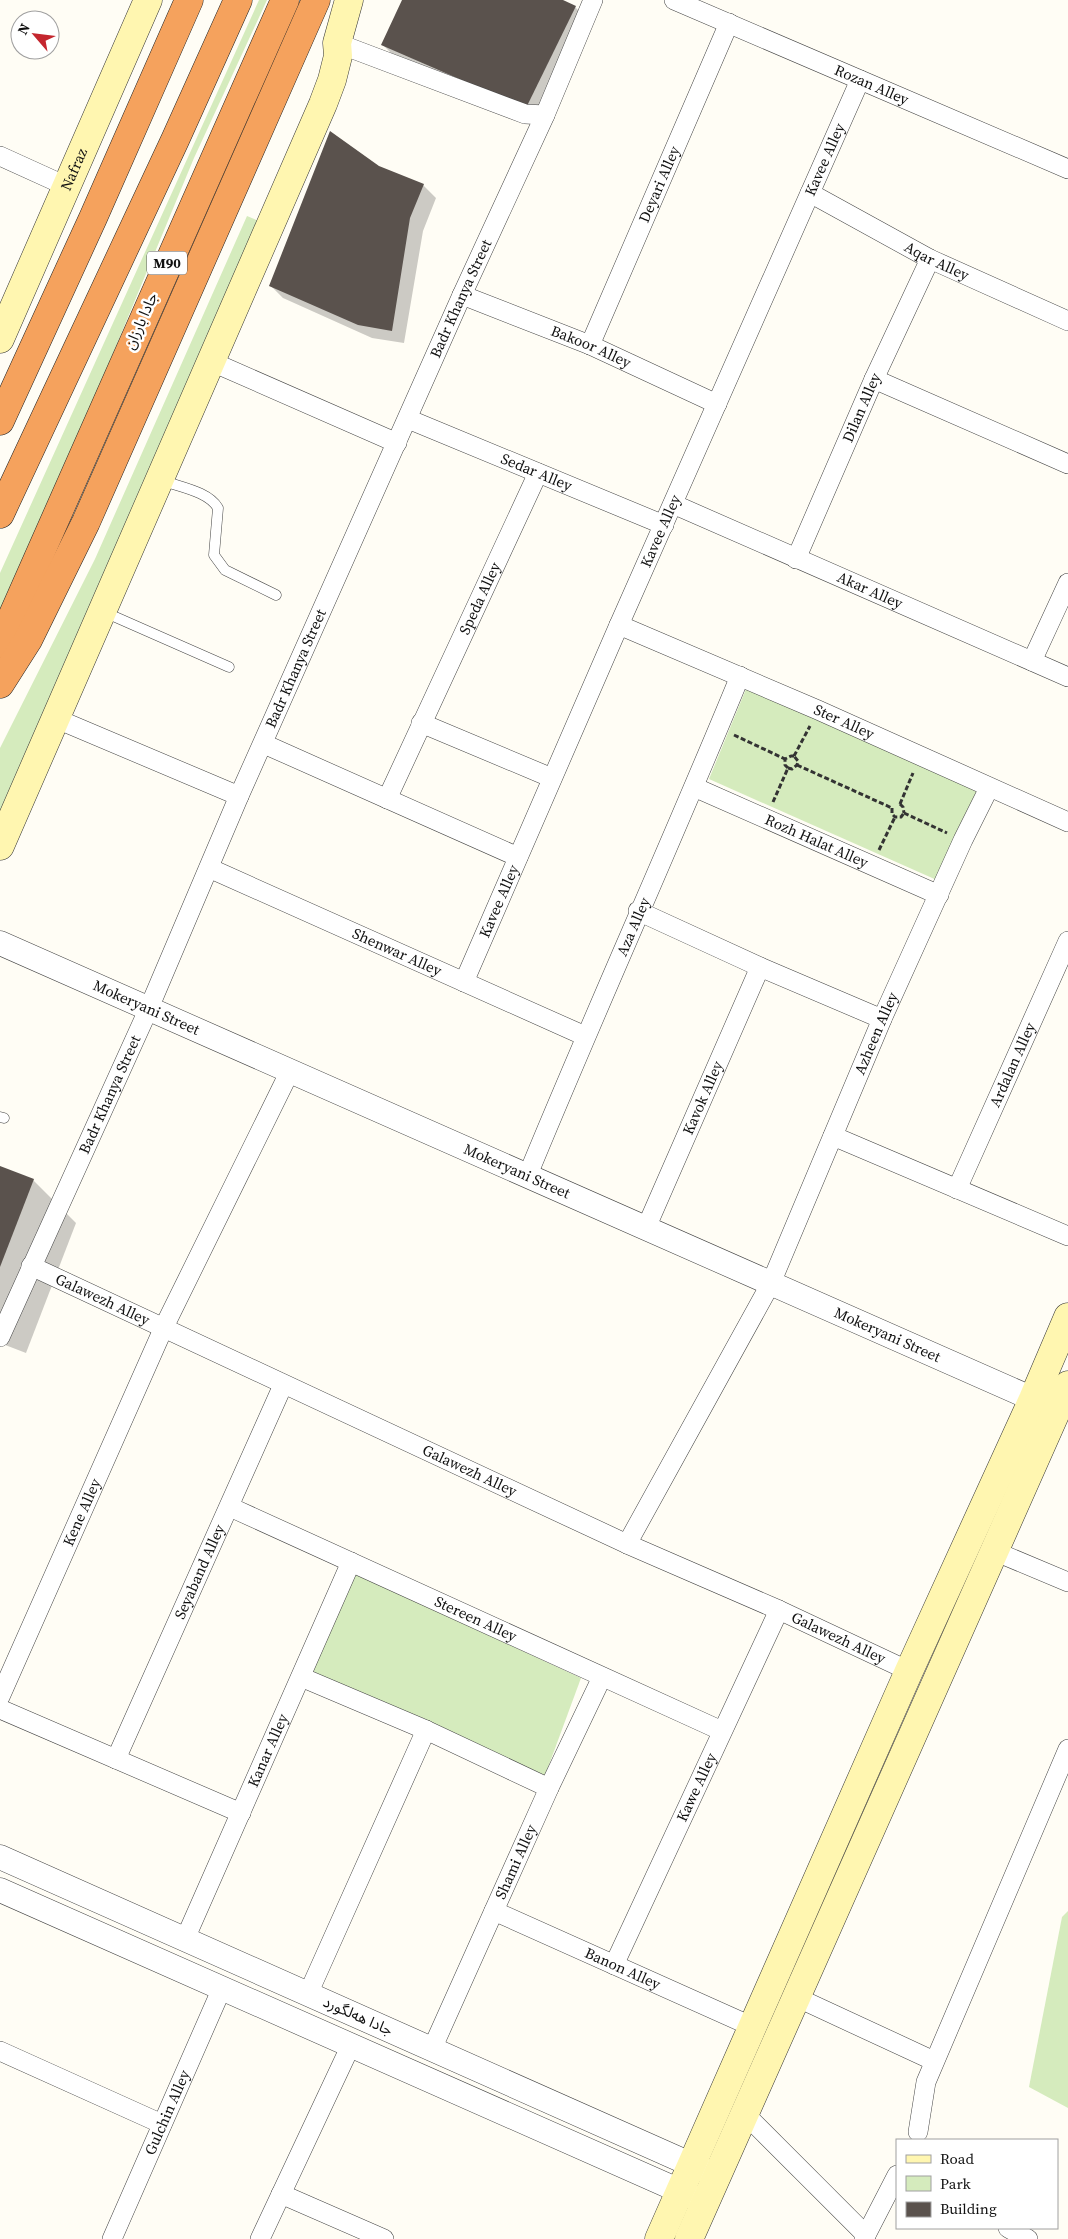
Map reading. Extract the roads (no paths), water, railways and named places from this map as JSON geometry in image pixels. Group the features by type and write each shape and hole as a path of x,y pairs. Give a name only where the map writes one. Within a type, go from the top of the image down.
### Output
{"highway":[{"path":"0,421 93,218 189,0"},
{"name":"M90","path":"0,514 176,140 238,0"},
{"name":"جادا بارزان","path":"0,644 285,0"},
{"path":"0,684 28,640 86,522 316,0"}],"main road":[{"name":"Nafraz","path":"3,323 148,0"},
{"path":"0,846 57,720 210,361 323,104 338,56 337,43 349,0"},
{"path":"659,2239 909,1671 1033,1399 1068,1317"},
{"path":"688,2239 1068,1385"}],"street":[{"name":"Badr Khanya Street","path":"0,1337 148,1008 462,295 545,114 593,0"},
{"name":"Rozan Alley","path":"674,0 1068,169"},
{"name":"Deyari Alley","path":"590,345 729,23"},
{"path":"337,43 525,114 545,114"},
{"name":"Kavee Alley","path":"464,982 619,625 860,80"},
{"path":"0,156 66,186"},
{"name":"Aqar Alley","path":"810,193 930,259 1068,321"},
{"name":"Dilan Alley","path":"796,558 874,379 930,259"},
{"name":"Bakoor Alley","path":"462,295 590,345 717,404"},
{"path":"210,361 397,443"},
{"path":"874,379 1068,464"},
{"name":"Sedar Alley","path":"408,419 664,525"},
{"name":"Speda Alley","path":"387,799 538,473"},
{"name":"Akar Alley","path":"673,504 1068,676"},
{"path":"1032,661 1068,583"},
{"name":"Ster Alley","path":"619,625 818,710 1068,822"},
{"name":"Aza Alley","path":"527,1177 638,911 694,788 740,676"},
{"path":"57,720 240,796"},
{"path":"421,723 552,778"},
{"path":"264,744 518,857"},
{"name":"Rozh Halat Alley","path":"694,788 939,895"},
{"name":"Azheen Alley","path":"627,1544 771,1283 882,1019 963,840 989,788"},
{"name":"Shenwar Alley","path":"209,868 585,1036"},
{"path":"638,911 760,967 882,1019"},
{"name":"Ardalan Alley","path":"957,1189 1068,941"},
{"name":"Mokeryani Street","path":"0,943 1033,1399"},
{"name":"Kavok Alley","path":"646,1228 760,967"},
{"name":"Kene Alley","path":"0,1697 164,1327 290,1071"},
{"path":"833,1136 1068,1236"},
{"name":"Galawezh Alley","path":"31,1266 627,1544 778,1610 909,1671"},
{"name":"Seyaband Alley","path":"116,1759 283,1385"},
{"name":"Stereen Alley","path":"230,1507 722,1731"},
{"path":"994,1551 1068,1582"},
{"name":"Kanar Alley","path":"185,1939 351,1562"},
{"name":"Kawe Alley","path":"614,1965 778,1610"},
{"path":"301,1677 426,1730 549,1788"},
{"name":"Shami Alley","path":"432,2049 549,1788 602,1677"},
{"path":"0,1709 240,1813"},
{"path":"308,1994 426,1730"},
{"path":"919,2138 926,2082 934,2060 1068,1749"},
{"name":"جادا هەلگورد","path":"0,1857 716,2176"},
{"name":"جادا هەلگورد","path":"0,1890 705,2202"},
{"name":"Banon Alley","path":"494,1911 753,2027"},
{"name":"Gulchin Alley","path":"112,2239 222,1988"},
{"path":"796,1997 934,2060"},
{"path":"260,2239 351,2045"},
{"path":"0,2051 162,2124"},
{"path":"744,2113 865,2237 896,2177"},
{"path":"282,2194 384,2239"},
{"path":"1010,2229 1028,2239"}],"lane":[{"path":"160,480 201,495 215,503 218,508 214,555 225,570 276,595"},
{"path":"103,612 229,667"}]}
